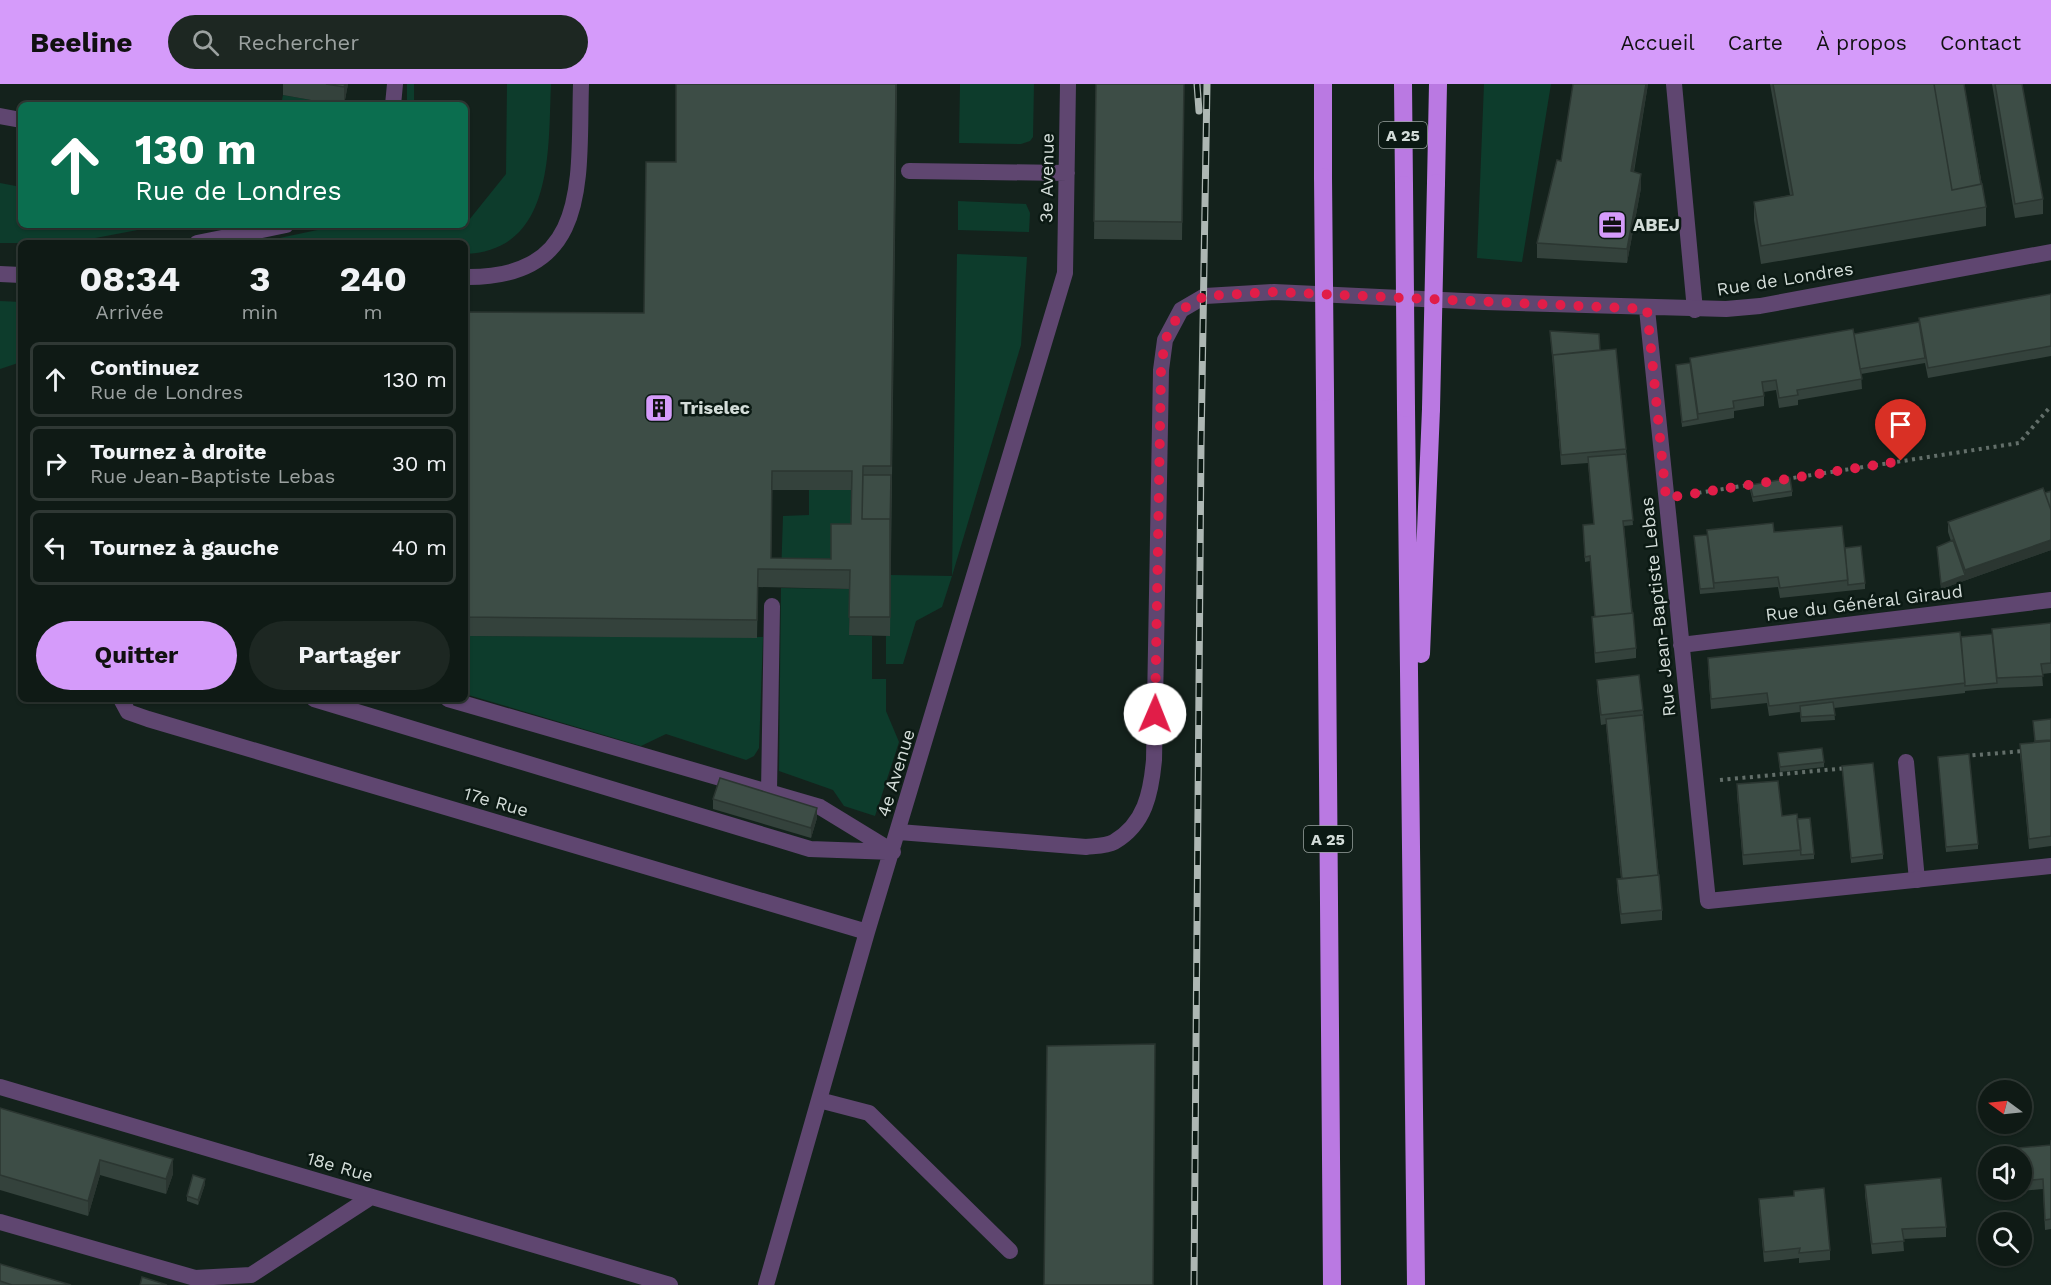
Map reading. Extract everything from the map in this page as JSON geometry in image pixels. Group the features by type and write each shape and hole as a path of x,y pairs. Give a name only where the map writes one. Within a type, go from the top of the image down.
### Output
{"highway":[{"name":"A 25","path":"1323,84 1332,1285"},
{"name":"A 25","path":"1403,84 1416,1285"},
{"path":"1413,857 1431,409 1438,84"}],"street":[{"path":"393,102 394,84"},
{"path":"468,277 510,274 534,264 558,242 571,218 578,172 581,84"},
{"name":"3e Avenue","path":"1065,273 1068,84"},
{"path":"1674,84 1695,310"},
{"path":"0,116 18,119"},
{"path":"909,171 1067,173"},
{"path":"212,240 271,228"},
{"name":"Rue de Londres","path":"898,832 1086,847 1113,843 1133,826 1146,809 1152,788 1154,760 1161,370 1165,340 1181,310 1205,296 1274,292 1695,310 1760,306 2051,252"},
{"name":"4e Avenue","path":"766,1285 867,932 893,852 1065,273"},
{"path":"0,274 18,275"},
{"name":"Rue Jean-Baptiste Lebas","path":"1647,309 1708,901 1917,880"},
{"name":"Rue du Général Giraud","path":"1681,645 2051,600"},
{"path":"769,792 772,606"},
{"name":"17e Rue","path":"123,702 128,712 148,719 867,932"},
{"path":"324,702 810,849 893,852"},
{"path":"457,702 820,807 893,852"},
{"path":"1906,762 1917,880 2051,866"},
{"name":"18e Rue","path":"0,1087 670,1285"},
{"path":"819,1100 869,1113 1010,1251"},
{"path":"0,1222 195,1278 248,1280 370,1197"}],"path":[{"path":"1784,480 2019,443 2051,406"},
{"path":"1666,498 1760,483"},
{"path":"1962,756 2029,750"},
{"path":"1696,783 1859,766"}],"green space":[{"path":"407,84 414,84 414,102 407,102"},
{"path":"507,84 551,84 549,137 541,192 531,216 516,235 494,248 468,253 468,240 270,240 322,229 468,228 468,221 506,174"},
{"path":"960,84 1034,84 1033,137 1030,141 1021,144 959,143"},
{"path":"1484,84 1551,84 1522,262 1477,258"},
{"path":"283,95 322,102 282,102"},
{"path":"0,183 18,186 18,228 148,228 85,240 18,240 18,243 0,243"},
{"path":"958,201 1026,204 1030,213 1029,232 958,230"},
{"path":"957,254 1027,257 1021,345 952,576"},
{"path":"0,301 18,302 18,363 0,369"},
{"path":"809,490 852,490 851,543 831,578 781,577 783,516 809,515"},
{"path":"890,575 952,576 942,607 916,621 903,664 886,664 886,636 890,635"},
{"path":"781,588 850,589 849,635 872,636 872,679 886,679 886,711 899,742 875,816 844,806 833,790 779,771"},
{"path":"468,636 763,637 759,748 754,756 746,760 666,734 641,746 468,695"}],"building":[{"path":"326,84 345,84 344,87"},
{"name":"Triselec","path":"676,84 896,84 891,466 863,466 862,519 890,519 890,617 849,617 850,570 758,569 757,620 468,617 468,312 644,313 646,162 676,162","holes":["772,471 852,471 851,524 831,524 831,559 771,558"]},
{"path":"1096,84 1184,84 1182,222 1094,221"},
{"path":"1573,84 1646,84 1631,171 1641,174 1627,249 1537,243 1557,160 1561,161"},
{"path":"1773,84 1934,84 1952,190 1982,184 1986,207 1761,246 1754,202 1793,195"},
{"path":"1934,84 1964,84 1981,184 1952,190"},
{"path":"1995,84 2022,84 2043,199 2015,204"},
{"path":"2051,294 2051,346 1928,368 1919,318"},
{"path":"1919,322 1925,358 1860,369 1854,334"},
{"path":"1853,329 1862,379 1797,390 1798,395 1779,398 1776,380 1762,382 1764,396 1733,401 1734,408 1698,414 1690,358"},
{"path":"1550,331 1599,334 1600,350 1553,355 1553,360"},
{"path":"1616,349 1626,449 1561,455 1553,355"},
{"path":"1690,363 1698,419 1682,422 1676,365"},
{"path":"1626,454 1633,520 1623,521 1632,613 1595,617 1590,556 1585,557 1583,525 1594,524 1588,457"},
{"path":"863,475 891,475 890,528 890,519 862,519"},
{"path":"1790,478 1792,491 1753,497 1750,485"},
{"path":"2043,488 2051,510 2051,540 1965,570 1948,522"},
{"path":"2051,491 2051,510 2045,493"},
{"path":"1773,523 1774,532 1842,526 1848,580 1780,588 1778,577 1714,583 1707,530"},
{"path":"1707,535 1714,588 1700,589 1694,536"},
{"path":"1953,540 1965,575 1941,584 1937,547"},
{"path":"1861,546 1865,583 1848,585 1845,548"},
{"path":"1633,613 1636,648 1595,653 1592,617"},
{"path":"2051,623 2051,663 2041,664 2043,676 1997,678 1992,629"},
{"path":"1960,632 1965,683 1769,706 1767,693 1711,699 1708,658"},
{"path":"1992,634 1997,683 1965,686 1961,637"},
{"path":"1639,675 1643,710 1601,715 1597,680"},
{"path":"1833,702 1835,715 1801,717 1800,706"},
{"path":"1643,715 1658,875 1622,879 1606,719"},
{"path":"2051,719 2051,740 2035,741 2033,721"},
{"path":"2051,741 2051,836 2029,839 2020,744"},
{"path":"1822,748 1824,762 1780,767 1778,753"},
{"path":"1969,754 1978,844 1946,847 1938,757"},
{"path":"1873,763 1883,854 1851,858 1842,766"},
{"path":"720,778 817,808 811,828 713,799"},
{"path":"1778,781 1782,816 1797,814 1801,850 1743,855 1737,784"},
{"path":"1810,818 1814,854 1801,855 1797,819"},
{"path":"1659,875 1662,910 1621,914 1617,879"},
{"path":"1155,1044 1153,1285 1044,1285 1047,1046"},
{"path":"0,1108 173,1159 166,1179 100,1160 88,1201 0,1175"},
{"path":"2051,1145 2051,1219 2045,1220 2043,1179 2032,1180 2032,1147"},
{"path":"193,1175 205,1179 198,1200 187,1196"},
{"path":"1941,1178 1946,1227 1902,1229 1904,1241 1872,1244 1865,1185"},
{"path":"1824,1188 1830,1250 1799,1253 1800,1248 1764,1252 1759,1199 1794,1196 1794,1191"},
{"path":"0,1264 71,1285 12,1285 0,1281"},
{"path":"142,1277 167,1285 140,1285"}],"railway":[{"path":"1197,84 1199,111"},
{"path":"1194,1285 1201,446 1207,84"}],"place":[{"name":"ABEJ","path":"1612,225"},
{"name":"Triselec","path":"659,408"}],"route":[{"path":"1155,714 1161,370 1165,340 1181,310 1205,296 1274,292 1647,309 1666,498 1901,461"}]}
